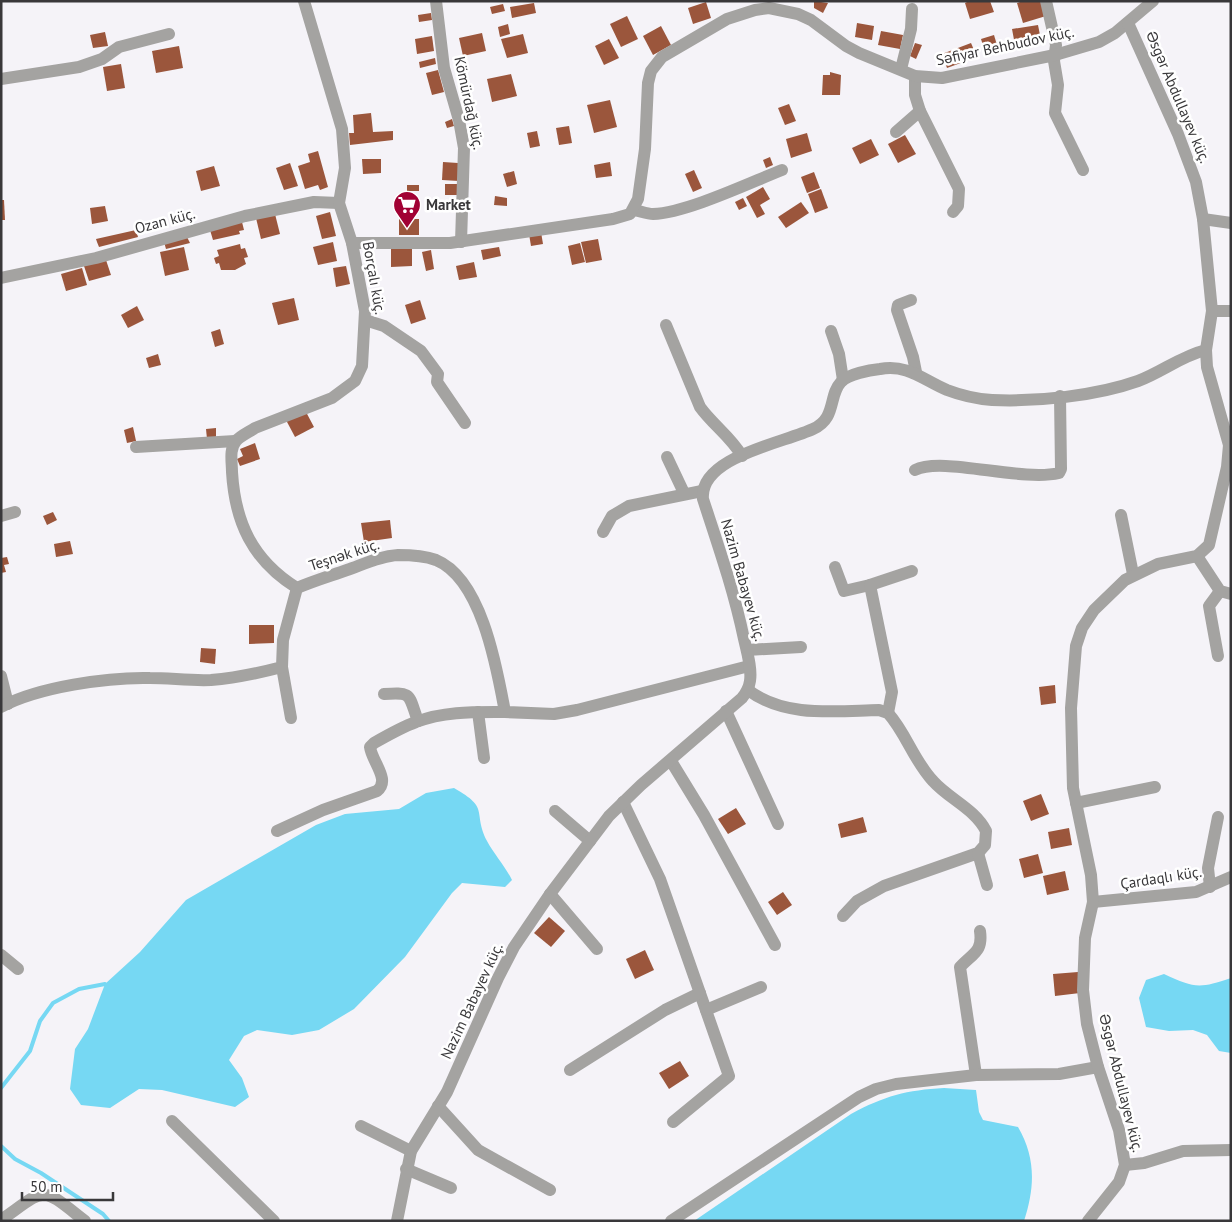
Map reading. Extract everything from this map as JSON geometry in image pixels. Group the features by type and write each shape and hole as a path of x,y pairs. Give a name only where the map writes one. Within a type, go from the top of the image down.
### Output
{"street":[{"name":"Borçalı küç.","path":"235,442 255,428 332,398 355,381 362,366 365,320 352,243 339,203 345,168 342,129 304,1"},
{"name":"Kömürdağ küç.","path":"436,1 444,68 464,148 461,242"},
{"path":"1046,1 1054,34 1058,85 1056,113 1083,170"},
{"name":"Səfiyar Behbudov küç.","path":"634,210 638,199 645,149 648,83 651,71 662,57 727,19 755,10 769,8 798,14 811,20 846,46 916,76 942,78 1055,54 1099,42 1128,23 1153,1"},
{"path":"901,70 911,29 912,9"},
{"name":"Əsgər Abdullayev küç.","path":"1088,1221 1119,1182 1125,1165 1119,1130 1098,1067 1087,1024 1083,990 1085,938 1094,902 1091,876 1073,788 1071,708 1076,646 1082,628 1094,610 1133,574 1158,564 1196,556 1209,544 1213,534 1230,457 1230,444 1212,388 1206,350 1212,312 1203,219 1196,182 1178,134 1128,23"},
{"path":"1,79 79,67 102,58 119,47 169,34"},
{"path":"916,76 915,95 920,111 959,189 958,206 953,212"},
{"path":"896,132 920,111"},
{"path":"352,243 461,242 613,219 627,215 634,210 654,214 717,195 782,170"},
{"name":"Ozan küç.","path":"1,278 96,258 245,216 314,202 339,203"},
{"path":"1203,219 1231,223"},
{"path":"911,300 898,306 897,310 916,372"},
{"path":"1212,312 1231,311"},
{"path":"365,320 384,326 421,351 438,374 437,382 465,423"},
{"path":"666,324 700,407 708,418 727,435 742,456"},
{"path":"831,331 839,354 843,380"},
{"path":"603,532 612,516 620,510 629,506 684,493 702,492 706,480 715,470 742,456 815,428 828,416 838,387 843,380 880,369 900,368 916,372 948,390 984,399 1060,396 1127,384 1151,375 1176,360 1206,350"},
{"path":"915,470 932,466 1022,474 1059,473 1061,469 1060,396"},
{"path":"136,447 235,442 232,457 234,497 242,527 270,568 278,576 297,588"},
{"path":"666,457 684,493"},
{"name":"Nazim Babayev küç.","path":"396,1221 411,1151 438,1106 463,1058 498,978 514,947 550,894 590,841 623,802 748,690 750,679 747,650 737,606 702,492"},
{"path":"1,516 15,512"},
{"path":"1121,514 1133,574"},
{"name":"Teşnək küç.","path":"291,718 282,666 283,640 297,588 380,558 414,556 436,560 459,579 477,606 498,673 505,712"},
{"path":"1196,556 1226,593 1209,606 1218,656"},
{"path":"835,567 844,591 870,585 912,571"},
{"path":"870,585 892,692 888,713"},
{"path":"747,650 801,646"},
{"path":"1,676 5,705 32,695 102,681 148,678 208,680 233,678 282,666"},
{"path":"277,831 310,815 377,791 384,782 370,747 374,742 418,721 435,716 478,712 554,714 577,710 749,666"},
{"path":"748,690 770,703 802,710 879,710 888,713 916,759 933,781 982,823 987,838 978,853 884,886 857,901 843,916"},
{"path":"384,694 404,692 408,695 418,721"},
{"path":"726,711 778,824"},
{"path":"478,712 484,758"},
{"path":"671,761 704,815 775,945"},
{"path":"1076,803 1155,787"},
{"path":"623,802 660,879 729,1076 672,1122"},
{"path":"555,811 590,841"},
{"path":"1210,887 1208,868 1218,817"},
{"path":"978,853 986,885"},
{"name":"Çardaqlı küç.","path":"1094,902 1186,893 1210,887 1231,877"},
{"path":"550,894 597,949"},
{"path":"976,1075 960,967 980,948 982,942 980,931"},
{"path":"1,955 18,969"},
{"path":"706,1010 761,987"},
{"path":"570,1070 665,1010 700,993"},
{"path":"671,1221 859,1098 876,1089 976,1075 1060,1074 1098,1067"},
{"path":"438,1106 478,1150 550,1190"},
{"path":"172,1121 274,1221"},
{"path":"362,1126 411,1151"},
{"path":"1125,1165 1144,1163 1183,1151 1231,1150"},
{"path":"406,1169 451,1188"},
{"path":"1,1220 35,1196 44,1193 51,1195 84,1221"}],"water":[{"path":"454,788 477,806 487,841 512,880 505,887 462,883 452,893 405,957 354,1009 319,1030 292,1035 257,1030 244,1036 229,1060 242,1078 249,1097 235,1107 162,1090 139,1089 110,1108 81,1105 70,1089 75,1049 88,1029 105,984 140,952 186,900 316,825 345,814 399,809 426,793"},
{"path":"1164,974 1183,982 1197,985 1211,984 1231,978 1231,1053 1219,1051 1207,1035 1193,1030 1169,1031 1146,1027 1139,998 1146,980"},
{"path":"944,1088 976,1090 979,1112 983,1120 1018,1127 1028,1150 1032,1173 1028,1208 1024,1221 694,1221 851,1114 885,1098 919,1090"}],"building":[{"path":"814,1 828,3 823,13 814,8"},
{"path":"969,1 990,1 994,12 970,19 965,3"},
{"path":"1041,1 1046,16 1023,23 1017,3"},
{"path":"706,2 711,18 693,24 688,8"},
{"path":"534,3 536,13 512,18 510,7"},
{"path":"503,4 505,11 492,14 490,7"},
{"path":"431,13 432,20 419,22 418,15"},
{"path":"627,16 638,39 621,47 610,24"},
{"path":"857,23 874,26 872,40 855,37"},
{"path":"508,24 510,34 500,37 498,27"},
{"path":"1038,25 1041,40 1015,45 1012,29"},
{"path":"661,26 671,45 653,55 643,36"},
{"path":"881,31 903,35 900,49 878,45"},
{"path":"105,32 108,46 93,48 90,35"},
{"path":"482,33 486,51 463,56 459,38"},
{"path":"523,34 528,53 507,58 501,39"},
{"path":"994,35 999,52 986,55 981,39"},
{"path":"432,36 434,51 417,54 415,39"},
{"path":"609,39 619,58 604,65 595,46"},
{"path":"915,43 922,45 916,59 910,56"},
{"path":"971,43 977,57 947,68 942,54"},
{"path":"179,46 183,68 156,73 152,51"},
{"path":"435,58 436,64 420,68 419,62"},
{"path":"121,64 125,88 107,91 103,67"},
{"path":"438,70 444,92 432,95 426,73"},
{"path":"830,72 841,75 840,95 822,95 823,75 830,75"},
{"path":"511,74 517,96 492,102 487,79"},
{"path":"610,100 617,127 594,133 587,105"},
{"path":"789,104 796,121 785,125 778,108"},
{"path":"371,113 373,132 393,131 393,140 350,145 349,133 354,133 353,115"},
{"path":"452,119 454,126 447,128 445,122"},
{"path":"569,126 572,143 559,145 556,128"},
{"path":"537,131 540,146 530,148 527,133"},
{"path":"807,133 812,151 791,158 786,139"},
{"path":"905,135 916,154 898,163 888,144"},
{"path":"871,139 879,155 860,164 852,148"},
{"path":"318,151 328,187 320,190 318,185 305,189 298,166 310,162 308,154"},
{"path":"770,157 773,165 766,168 763,160"},
{"path":"362,159 381,159 381,173 363,174"},
{"path":"443,162 458,163 459,181 442,180"},
{"path":"610,162 612,176 596,178 594,165"},
{"path":"290,163 298,186 284,190 276,168"},
{"path":"214,166 220,186 201,191 196,171"},
{"path":"694,170 702,188 693,192 685,174"},
{"path":"514,171 517,184 507,187 503,174"},
{"path":"814,172 820,188 807,193 801,177"},
{"path":"445,184 459,184 459,195 445,195"},
{"path":"407,185 419,185 419,191 407,191"},
{"path":"763,187 770,199 760,205 765,214 757,218 746,197"},
{"path":"821,189 828,208 815,213 808,194"},
{"path":"495,196 507,198 507,206 494,205"},
{"path":"743,198 747,206 739,210 735,202"},
{"path":"1,200 4,200 5,220 1,220"},
{"path":"801,202 809,213 786,228 778,217"},
{"path":"105,206 108,221 92,224 90,208"},
{"path":"330,212 336,236 322,239 316,216"},
{"path":"275,214 280,234 261,239 256,218"},
{"path":"399,219 419,219 419,235 399,235"},
{"path":"242,222 244,230 239,231 240,234 213,240 210,230"},
{"path":"136,230 138,237 99,247 96,239"},
{"path":"541,232 543,244 531,246 529,234"},
{"path":"187,237 190,243 166,249 164,242"},
{"path":"598,239 602,260 586,263 581,242"},
{"path":"333,242 337,261 318,265 313,247"},
{"path":"580,243 585,262 572,265 568,246"},
{"path":"240,244 241,249 245,248 248,257 244,258 246,264 235,270 221,270 219,263 216,264 214,258 219,256 217,250"},
{"path":"391,246 412,248 412,266 391,267"},
{"path":"184,247 189,270 165,276 160,252"},
{"path":"499,247 501,256 483,260 481,250"},
{"path":"431,250 434,269 426,271 422,252"},
{"path":"106,260 111,275 89,281 84,266"},
{"path":"474,262 477,277 459,280 456,266"},
{"path":"346,266 350,284 336,287 333,268"},
{"path":"82,268 87,285 66,291 61,274"},
{"path":"294,298 299,320 278,325 272,303"},
{"path":"420,300 426,319 411,324 405,305"},
{"path":"137,306 144,320 128,328 121,315"},
{"path":"220,329 224,344 215,347 211,332"},
{"path":"158,354 161,365 149,368 146,358"},
{"path":"306,412 314,427 295,437 286,420"},
{"path":"133,427 136,441 127,443 124,430"},
{"path":"216,428 216,438 207,439 206,429"},
{"path":"255,443 260,459 240,466 237,459 243,456 240,449"},
{"path":"53,512 57,520 47,525 43,516"},
{"path":"390,520 392,538 364,542 361,523"},
{"path":"70,541 73,554 56,557 54,544"},
{"path":"7,557 9,564 4,565 6,572 1,573 1,558"},
{"path":"249,625 274,625 274,643 249,644"},
{"path":"201,648 216,649 215,664 200,662"},
{"path":"1055,685 1056,703 1041,705 1039,687"},
{"path":"1041,794 1049,814 1031,821 1023,801"},
{"path":"736,808 746,824 728,834 718,819"},
{"path":"863,817 867,832 841,838 838,824"},
{"path":"1069,828 1072,845 1051,849 1048,832"},
{"path":"1038,854 1043,873 1024,878 1019,859"},
{"path":"1065,871 1069,890 1047,895 1043,876"},
{"path":"783,892 792,905 777,915 768,902"},
{"path":"549,917 565,931 551,947 534,933"},
{"path":"645,950 654,970 635,979 626,959"},
{"path":"1078,972 1080,993 1055,996 1053,974"},
{"path":"680,1061 689,1076 669,1089 659,1073"}],"waterway":[{"path":"1,1088 30,1051 40,1021 53,1003 79,989 105,984"},
{"path":"1,1146 15,1159 41,1173 103,1214 109,1221"}],"place":[{"name":"Market","path":"407,229"}]}
